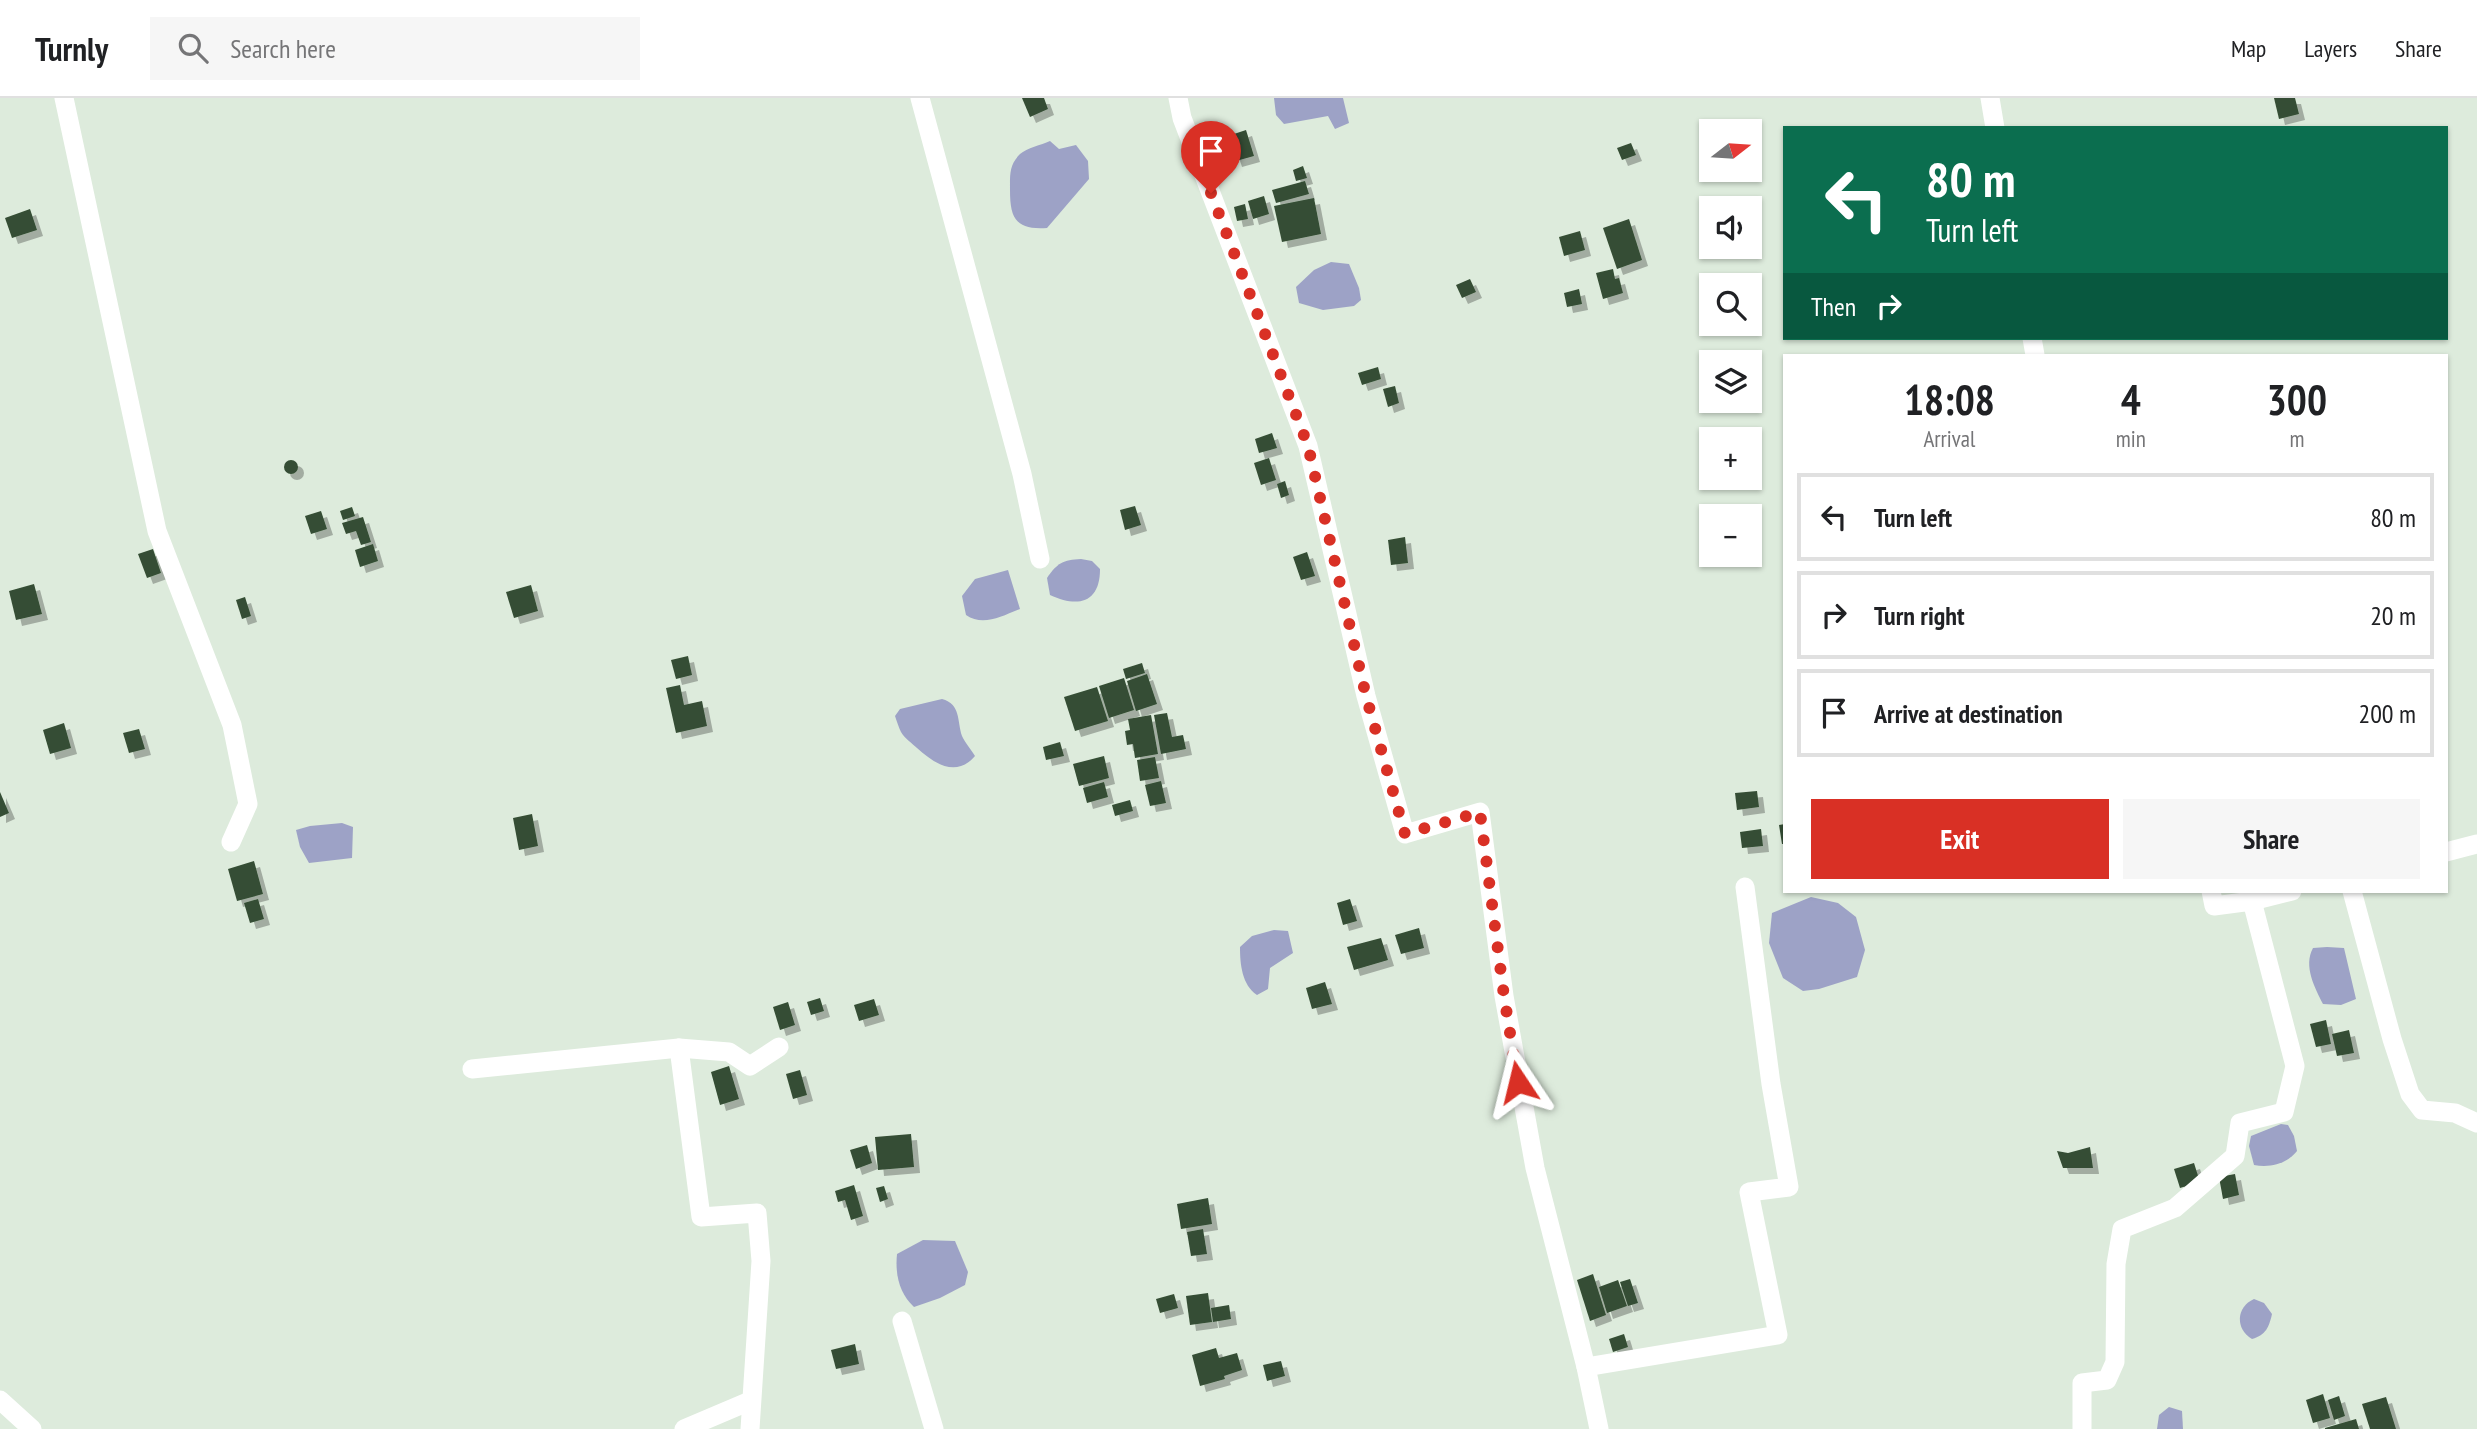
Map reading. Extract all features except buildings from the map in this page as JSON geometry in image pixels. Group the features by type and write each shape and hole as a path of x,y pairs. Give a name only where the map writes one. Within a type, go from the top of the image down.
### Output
{"street":[{"path":"64,98 157,531 232,725 248,804 231,842"},
{"path":"920,98 1022,474 1040,559"},
{"path":"1178,98 1182,118 1308,446 1366,696 1405,834 1480,812 1504,996 1532,1156 1586,1367 1599,1429"},
{"path":"1990,98 1995,126"},
{"path":"2448,851 2477,844"},
{"path":"1586,1367 1778,1335 1749,1192 1789,1187 1769,1071 1745,887"},
{"path":"2211,893 2214,906 2284,893"},
{"path":"2353,893 2392,1039 2410,1094 2422,1111 2455,1113 2477,1123"},
{"path":"2082,1429 2082,1383 2107,1380 2115,1362 2116,1264 2122,1229 2175,1208 2235,1156 2240,1123 2284,1112 2288,1103 2295,1066 2252,901"},
{"path":"472,1069 680,1048 729,1052 750,1066 779,1047"},
{"path":"680,1048 701,1217 757,1213 761,1261 750,1429"},
{"path":"902,1321 934,1429"},
{"path":"0,1400 32,1429"},
{"path":"684,1429 750,1401"}],"water":[{"path":"1274,98 1343,98 1349,123 1335,129 1328,116 1284,124 1276,115"},
{"path":"1050,141 1059,149 1076,145 1088,161 1089,179 1047,228 1028,227 1017,221 1011,208 1011,170 1020,154"},
{"path":"1331,262 1349,264 1361,300 1354,306 1323,310 1299,303 1296,287 1314,270"},
{"path":"1065,561 1092,561 1100,569 1099,580 1092,596 1086,600 1070,601 1050,595 1047,578 1054,569"},
{"path":"1008,570 1020,609 986,620 966,615 962,596 975,579"},
{"path":"942,699 955,709 962,736 975,756 960,766 946,766 924,754 903,734 895,716 900,709"},
{"path":"342,823 353,827 352,858 309,863 300,847 296,830"},
{"path":"1811,897 1838,903 1856,917 1865,950 1857,977 1803,991 1783,978 1769,943 1772,913"},
{"path":"1274,930 1288,931 1293,953 1270,968 1268,989 1257,995 1245,980 1240,947 1252,936"},
{"path":"2313,948 2344,948 2356,999 2341,1005 2323,1004 2311,977 2309,962"},
{"path":"2281,1124 2288,1125 2297,1151 2278,1164 2254,1165 2249,1146 2251,1136"},
{"path":"923,1240 955,1241 968,1272 965,1285 914,1307 899,1283 897,1254"},
{"path":"2254,1299 2264,1303 2272,1314 2266,1330 2252,1339 2243,1330 2240,1318 2244,1307"},
{"path":"2169,1407 2182,1411 2183,1429 2157,1429 2159,1415"}],"route":[{"path":"1211,193 1308,446 1366,696 1405,834 1480,812 1518,1082"}]}
